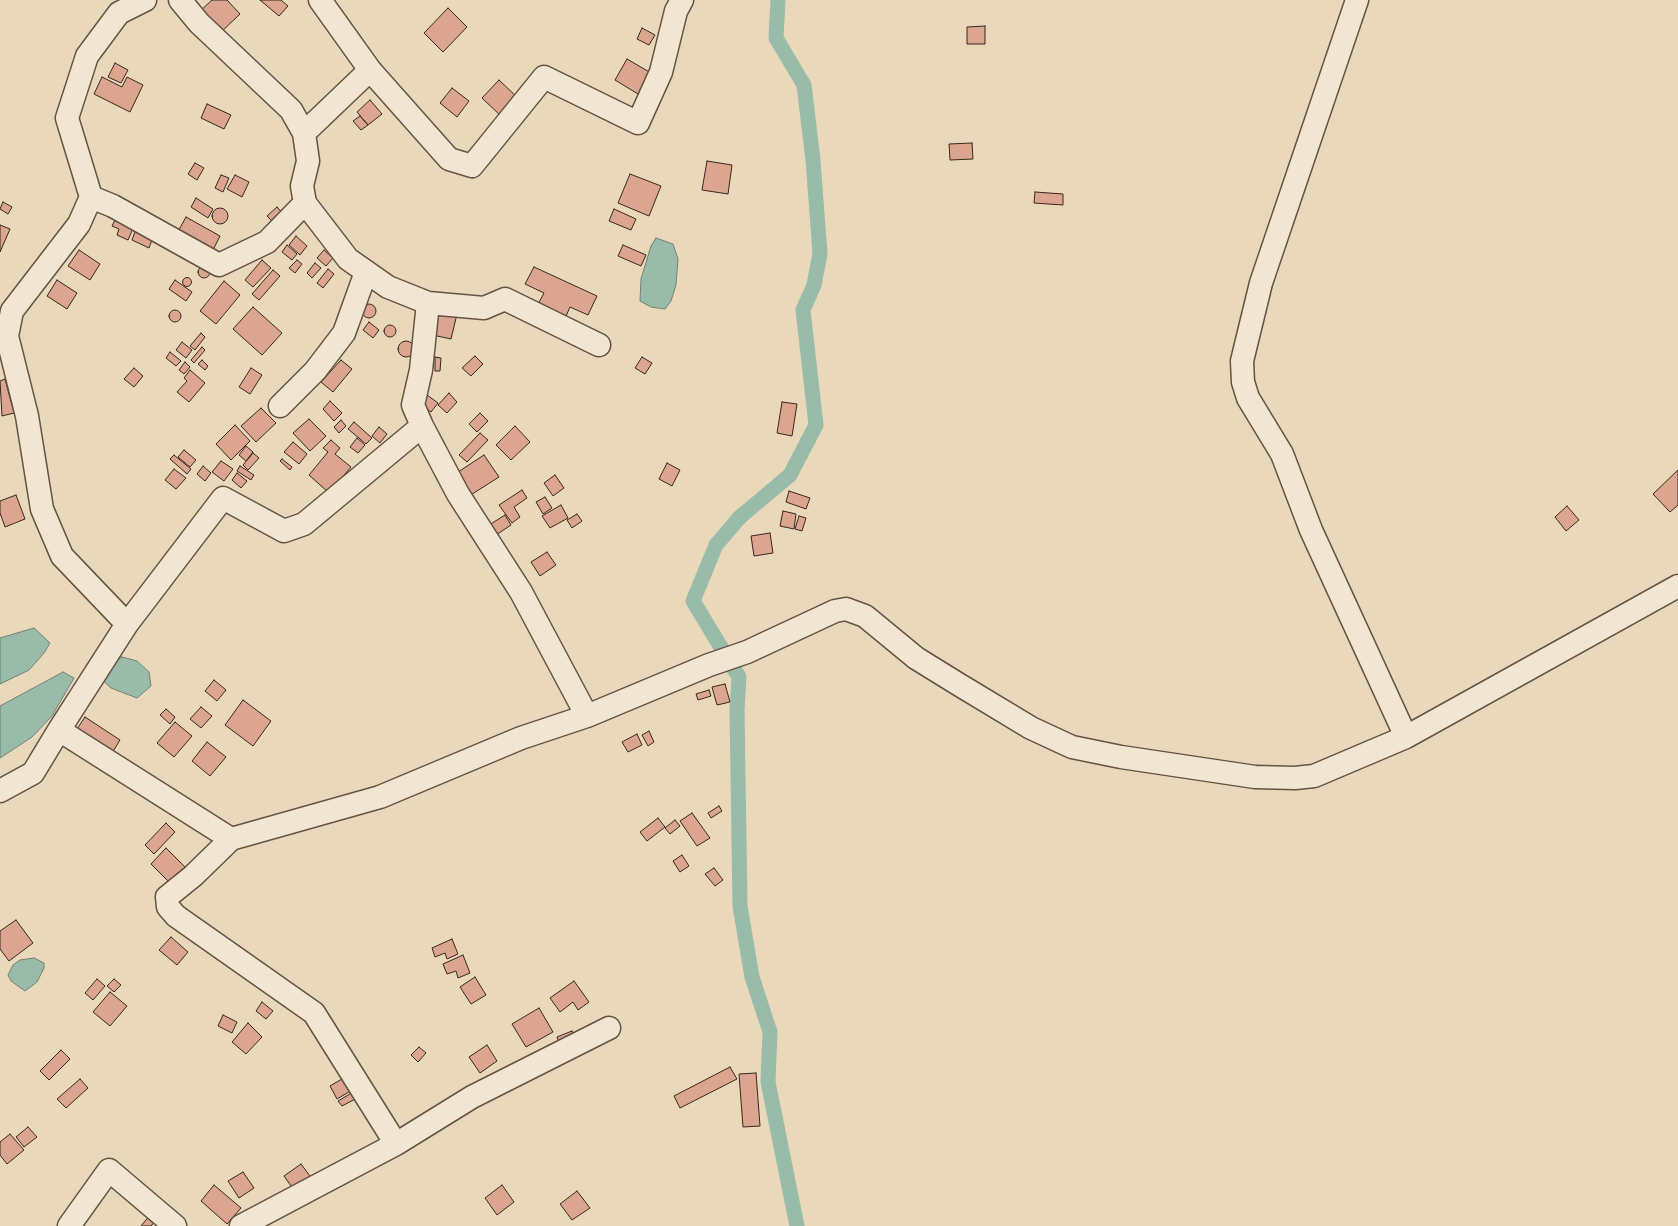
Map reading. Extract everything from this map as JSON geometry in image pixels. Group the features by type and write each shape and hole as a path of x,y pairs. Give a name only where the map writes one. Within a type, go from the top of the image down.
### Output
{"street":[{"path":"127,624 62,556 42,509 27,416 7,336 12,311 79,224 91,197 67,118 87,56 119,13 145,0"},
{"path":"180,0 199,23 291,110 304,133 308,161 302,186 305,204 348,259 388,287 428,303 484,308 504,299 599,345"},
{"path":"320,0 370,70 449,159 472,166 544,77 638,123 661,72 676,11 682,0"},
{"path":"1357,0 1261,283 1242,361 1243,382 1248,398 1282,454 1311,530 1406,737"},
{"path":"304,133 370,70"},
{"path":"91,197 113,206 219,265 267,242 305,204"},
{"path":"280,406 315,371 344,333 366,272"},
{"path":"428,303 421,370 413,405 458,494 521,592 587,716"},
{"path":"0,791 33,773 127,624 223,498 284,531 304,524 422,426"},
{"path":"396,1144 314,1013 176,916 168,907 167,898 231,839 380,797 520,738 587,716 709,665 747,652 835,610 846,609 855,610 888,634 916,658 1051,738 1094,753 1255,777 1314,776 1406,737 1678,586"},
{"path":"59,730 231,839"},
{"path":"241,1226 396,1144 472,1097 609,1028"},
{"path":"69,1226 109,1170 175,1226"}],"shaded area":[{"path":"656,238 673,244 678,259 676,285 671,301 665,309 651,307 640,301 641,279 651,246"},
{"path":"34,628 50,643 44,653 29,670 0,684 0,638"},
{"path":"122,657 137,661 149,672 151,686 137,698 111,688 100,678 110,664"},
{"path":"63,672 74,678 52,716 32,737 0,758 0,706"},
{"path":"34,958 44,963 44,968 37,982 25,991 11,981 8,975 13,965 20,960"}],"building":[{"path":"212,0 227,0 240,14 219,34 199,12"},
{"path":"260,0 281,0 288,6 279,16"},
{"path":"448,8 467,27 443,52 424,33"},
{"path":"985,26 985,44 967,44 967,27"},
{"path":"642,28 655,35 649,45 637,39"},
{"path":"627,59 651,73 638,94 615,80"},
{"path":"115,63 128,70 121,83 108,77"},
{"path":"102,77 122,87 127,77 143,85 130,112 94,94"},
{"path":"499,80 519,99 502,117 482,98"},
{"path":"452,88 469,101 457,117 440,103"},
{"path":"370,100 382,114 368,125 357,112"},
{"path":"207,104 231,115 224,129 201,118"},
{"path":"360,116 368,125 361,130 353,121"},
{"path":"972,143 973,159 950,160 949,144"},
{"path":"707,161 732,165 728,194 702,190"},
{"path":"195,163 204,168 197,180 188,174"},
{"path":"630,174 661,186 649,216 618,203"},
{"path":"221,175 229,178 223,192 215,188"},
{"path":"235,175 249,182 242,197 227,189"},
{"path":"1035,192 1063,194 1063,205 1034,203"},
{"path":"196,198 213,209 208,218 191,207"},
{"path":"3,202 12,207 8,214 0,209"},
{"path":"277,207 286,217 277,226 267,216"},
{"path":"220,208 226,210 228,216 226,222 220,224 214,222 212,216 214,210"},
{"path":"614,209 636,219 631,230 609,221"},
{"path":"117,216 135,224 128,240 117,235 119,229 112,226"},
{"path":"186,217 220,236 211,254 176,235"},
{"path":"0,225 10,229 0,252"},
{"path":"136,229 153,237 149,248 132,240"},
{"path":"296,236 307,246 300,255 289,245"},
{"path":"287,245 297,254 292,260 282,252"},
{"path":"623,245 646,255 641,266 618,256"},
{"path":"79,250 100,264 90,280 68,266"},
{"path":"324,250 333,258 326,266 317,258"},
{"path":"262,260 271,268 253,287 245,280"},
{"path":"297,260 302,264 295,273 289,268"},
{"path":"315,263 321,268 312,278 307,273"},
{"path":"204,266 210,272 204,278 198,272"},
{"path":"534,267 597,296 588,315 570,307 563,323 535,310 544,293 525,284"},
{"path":"328,269 334,274 323,288 317,283"},
{"path":"273,270 280,276 259,300 252,294"},
{"path":"187,277 192,282 187,287 182,282"},
{"path":"57,280 77,293 67,309 47,296"},
{"path":"175,280 192,292 186,301 169,289"},
{"path":"224,281 240,295 216,324 200,311"},
{"path":"369,304 374,306 376,311 374,316 369,318 364,316 362,311 364,306"},
{"path":"253,307 282,333 262,355 233,329"},
{"path":"434,308 457,314 451,339 428,334"},
{"path":"175,310 181,316 175,322 169,316"},
{"path":"369,322 379,330 373,338 363,330"},
{"path":"388,325 392,325 396,331 392,337 388,337 384,333 384,329"},
{"path":"201,333 205,337 195,350 190,346"},
{"path":"403,341 409,341 414,346 412,355 403,357 398,352 398,346"},
{"path":"182,342 192,350 186,358 176,350"},
{"path":"202,347 205,350 194,363 191,360"},
{"path":"170,352 181,361 176,366 166,358"},
{"path":"475,356 483,364 471,376 462,368"},
{"path":"435,357 441,358 440,371 435,371"},
{"path":"642,357 652,363 645,374 635,368"},
{"path":"202,360 208,366 205,370 198,364"},
{"path":"341,360 352,369 333,392 321,382"},
{"path":"185,362 190,367 184,374 179,370"},
{"path":"134,368 143,376 134,387 124,379"},
{"path":"251,368 262,375 250,394 239,387"},
{"path":"190,370 205,383 189,402 177,392 187,381 184,378"},
{"path":"5,379 14,413 2,416 0,381"},
{"path":"423,392 438,403 431,412 416,401"},
{"path":"449,393 457,402 447,413 438,405"},
{"path":"330,401 342,413 334,421 323,409"},
{"path":"782,402 797,404 792,436 777,433"},
{"path":"261,408 276,423 256,442 241,426"},
{"path":"480,413 488,421 477,432 469,424"},
{"path":"309,419 326,436 310,451 293,433"},
{"path":"341,420 346,426 339,433 334,427"},
{"path":"354,422 372,438 366,444 348,429"},
{"path":"235,425 250,441 231,460 216,444"},
{"path":"515,426 530,442 511,460 496,445"},
{"path":"379,427 387,434 380,443 372,436"},
{"path":"480,433 488,440 467,462 459,455"},
{"path":"357,438 365,445 358,453 350,447"},
{"path":"331,440 340,448 335,454 351,467 329,493 309,475 328,452 323,448"},
{"path":"293,442 307,454 299,464 284,452"},
{"path":"246,446 253,452 246,461 239,455"},
{"path":"184,450 196,460 190,467 178,457"},
{"path":"253,453 259,458 248,470 243,465"},
{"path":"174,455 191,469 187,474 170,459"},
{"path":"484,455 499,477 466,498 452,476"},
{"path":"282,459 292,467 290,470 280,461"},
{"path":"221,461 233,469 224,481 212,472"},
{"path":"667,463 680,470 672,486 659,479"},
{"path":"203,466 211,473 205,481 197,474"},
{"path":"240,466 254,475 251,480 237,471"},
{"path":"174,469 186,478 176,489 165,480"},
{"path":"1678,470 1678,505 1670,512 1653,494"},
{"path":"237,473 247,481 241,488 232,480"},
{"path":"555,475 564,488 553,496 544,483"},
{"path":"522,490 527,498 514,507 520,517 512,523 499,505"},
{"path":"789,491 810,498 806,509 786,502"},
{"path":"16,495 25,519 5,527 0,513 0,501"},
{"path":"545,497 552,508 543,514 536,502"},
{"path":"561,505 568,518 550,528 542,516"},
{"path":"1567,506 1579,520 1566,531 1555,517"},
{"path":"783,511 796,514 794,529 780,526"},
{"path":"577,514 582,521 572,528 567,520"},
{"path":"505,515 511,525 493,537 486,527"},
{"path":"799,516 806,518 802,531 795,529"},
{"path":"770,533 773,553 754,556 751,536"},
{"path":"547,552 556,565 540,576 531,562"},
{"path":"214,680 226,690 217,701 205,691"},
{"path":"725,684 730,702 717,705 712,687"},
{"path":"709,690 711,696 698,700 696,694"},
{"path":"243,700 271,721 253,746 225,725"},
{"path":"201,707 212,716 201,728 190,719"},
{"path":"166,709 175,717 170,724 160,715"},
{"path":"85,717 120,740 112,753 77,729"},
{"path":"175,722 192,736 174,757 157,743"},
{"path":"649,731 654,742 648,746 642,735"},
{"path":"637,734 642,745 628,752 622,742"},
{"path":"207,742 226,757 210,776 192,761"},
{"path":"719,806 722,811 711,818 708,813"},
{"path":"692,813 710,838 697,846 680,821"},
{"path":"658,818 665,827 647,841 640,832"},
{"path":"675,820 680,826 670,834 665,828"},
{"path":"166,823 175,832 154,854 145,845"},
{"path":"166,848 186,868 171,884 151,864"},
{"path":"682,855 689,866 680,872 673,861"},
{"path":"714,868 723,880 715,886 705,874"},
{"path":"16,920 33,943 9,961 0,949 0,931"},
{"path":"171,937 188,952 177,965 159,950"},
{"path":"452,939 458,954 447,959 445,953 435,957 432,948"},
{"path":"463,955 470,973 458,978 456,971 447,974 443,964"},
{"path":"475,977 486,995 471,1004 460,987"},
{"path":"97,979 105,986 93,1000 85,993"},
{"path":"114,979 121,985 114,992 107,986"},
{"path":"574,981 589,1002 578,1010 573,1002 560,1012 550,998"},
{"path":"110,992 127,1006 110,1026 93,1012"},
{"path":"262,1002 273,1011 266,1019 256,1011"},
{"path":"539,1008 553,1032 526,1047 512,1024"},
{"path":"223,1015 237,1022 232,1033 218,1026"},
{"path":"248,1023 262,1037 246,1054 232,1042"},
{"path":"572,1031 576,1040 561,1047 557,1037"},
{"path":"487,1045 497,1061 480,1073 469,1057"},
{"path":"419,1047 426,1053 418,1062 411,1055"},
{"path":"61,1050 70,1059 49,1080 40,1071"},
{"path":"730,1067 737,1079 680,1108 674,1096"},
{"path":"756,1073 760,1126 743,1127 739,1074"},
{"path":"347,1076 354,1089 337,1099 330,1086"},
{"path":"80,1079 88,1088 66,1108 57,1099"},
{"path":"355,1091 359,1097 342,1106 338,1101"},
{"path":"28,1127 37,1137 24,1147 16,1137"},
{"path":"10,1134 24,1150 7,1164 0,1155 0,1142"},
{"path":"301,1164 313,1180 296,1193 284,1176"},
{"path":"243,1172 254,1188 239,1198 228,1181"},
{"path":"214,1185 241,1208 227,1224 201,1201"},
{"path":"502,1185 514,1202 497,1215 485,1198"},
{"path":"577,1191 590,1208 572,1220 560,1204"},
{"path":"151,1214 157,1219 151,1226 141,1226"}],"waterway":[{"path":"778,0 776,38 804,85 813,160 820,254 814,285 803,310 816,425 790,475 740,517 716,545 693,601 739,677 737,710 740,906 752,977 770,1032 768,1082 797,1226"}]}
